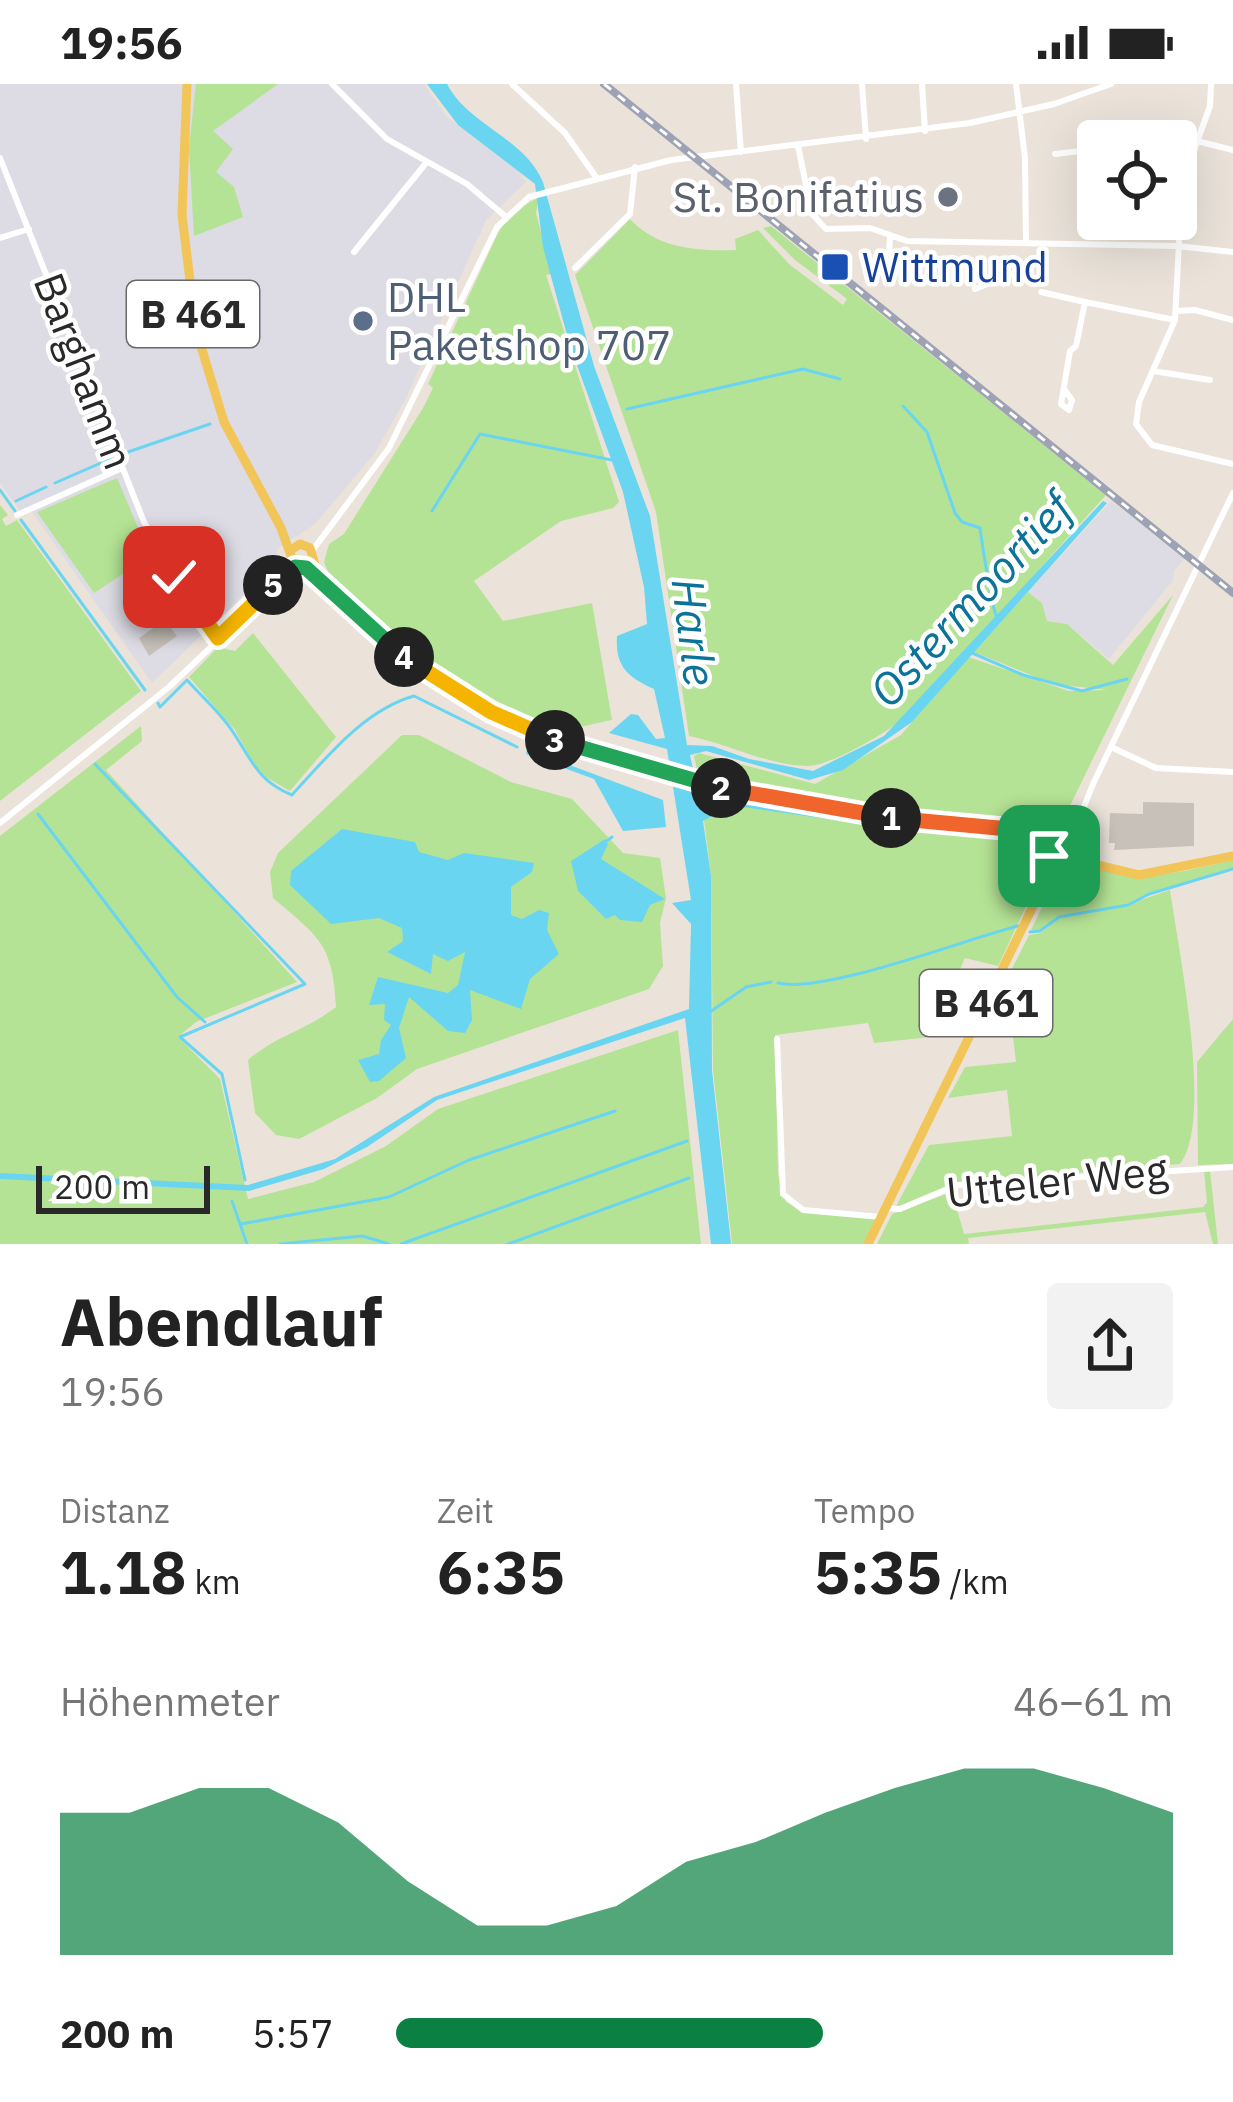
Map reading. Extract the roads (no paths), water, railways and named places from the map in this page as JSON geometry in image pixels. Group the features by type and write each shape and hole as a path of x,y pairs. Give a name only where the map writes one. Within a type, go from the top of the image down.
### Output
{"main road":[{"name":"B 461","path":"187,84 182,214 196,330 224,422 281,529 301,556 397,652 491,712 572,746 667,775 820,808 1028,832 1049,841"},
{"path":"1065,858 1069,835 1049,841 1065,858 1139,874 1233,856"},
{"name":"B 461","path":"868,1244 1048,879 1065,858"}],"street":[{"path":"332,84 379,133 467,184 505,216"},
{"path":"512,84 565,133 596,177"},
{"path":"736,84 741,152"},
{"path":"862,84 866,139"},
{"path":"922,84 926,131"},
{"path":"1016,84 1025,158 1026,243"},
{"path":"0,823 144,709 323,534 389,448 505,216 535,194 635,167 694,157 926,131 1054,104 1111,84"},
{"path":"1210,84 1210,106 1197,141 1233,150"},
{"path":"798,146 815,221 826,229 870,228 890,237 1233,252"},
{"path":"1055,154 1077,151"},
{"name":"Barghamm","path":"0,158 161,556 218,638"},
{"path":"355,252 426,163"},
{"path":"574,268 630,214 635,167"},
{"path":"0,238 28,229"},
{"path":"890,237 889,254 921,282"},
{"path":"1177,240 1176,316 1136,414 1142,437 1159,447 1233,464"},
{"path":"975,289 1024,269"},
{"path":"1042,292 1176,316 1195,310 1233,320"},
{"path":"1064,389 1085,302"},
{"path":"1154,371 1210,380"},
{"path":"17,515 122,468"},
{"path":"1069,835 1233,493"},
{"path":"1111,748 1156,768 1233,772"},
{"path":"777,1039 780,1175 788,1201 803,1210 884,1212"},
{"name":"Utteler Weg","path":"884,1212 957,1185 1233,1167"}],"water":[{"path":"427,84 447,84 469,111 523,154 543,182 594,366 650,516 687,745 712,746 749,759 813,771 884,736 1103,501 1107,503 912,722 843,770 809,780 706,751 690,755 701,806 729,808 703,821 711,876 712,1070 731,1244 711,1244 685,1018 437,1100 367,1147 324,1169 249,1191 0,1179 0,1173 248,1185 335,1159 434,1097 689,1009 691,924 672,903 691,900 667,749 609,733 631,714 638,715 656,739 665,738 654,689 630,675 618,656 617,636 647,624 644,587 623,492 570,346 543,247 535,184 458,125"},
{"path":"527,749 663,800 666,827 623,831 594,779 526,754"},
{"path":"342,829 415,842 419,852 448,860 464,853 534,863 532,872 511,887 511,915 522,919 539,910 549,913 547,930 559,954 530,979 521,1009 470,990 472,1020 465,1033 448,1031 409,997 399,1028 406,1058 379,1081 370,1082 358,1060 379,1054 391,1025 384,1020 385,1004 369,1005 378,977 448,993 458,985 465,952 448,961 433,954 431,974 387,952 403,941 402,928 379,918 331,924 290,885 291,871"},
{"path":"605,839 608,844 601,859 665,899 650,905 642,922 615,915 606,919 578,891 571,861"}],"waterway":[{"path":"627,409 803,369 840,379"},
{"name":"Ostermoortief","path":"903,406 927,432 955,513 962,522 980,528 997,618"},
{"path":"125,453 210,424"},
{"path":"432,511 480,434 612,460"},
{"path":"55,483 110,459"},
{"path":"16,501 46,487"},
{"path":"0,490 15,511"},
{"path":"21,520 145,690"},
{"path":"391,637 455,681 523,718 595,746 671,763"},
{"name":"Ostermoortief","path":"970,652 1023,675 1082,691 1127,679"},
{"path":"158,703 160,707 187,680 223,718 263,777 292,795 362,724 414,696 517,747"},
{"path":"95,764 305,984 180,1037 222,1074 245,1180"},
{"path":"724,808 746,806 1017,839 1036,848"},
{"path":"38,814 177,997 205,1022"},
{"path":"604,843 612,837"},
{"path":"1030,932 1040,931 1059,917 1128,905 1233,869"},
{"path":"778,983 828,981 1018,926"},
{"path":"710,1012 746,987 771,982"},
{"path":"241,1224 389,1197 469,1160 615,1111"},
{"path":"401,1244 687,1141"},
{"path":"508,1244 689,1178"},
{"path":"232,1201 247,1244"},
{"path":"280,1244 362,1236 389,1244"}],"railway":[{"path":"604,84 1233,593"}],"place":[{"name":"St. Bonifatius","path":"948,197"},
{"name":"Wittmund","path":"835,267"},
{"name":"DHL Paketshop 707","path":"363,321"}],"water label":[{"name":"Harle","path":"694,632"}]}
